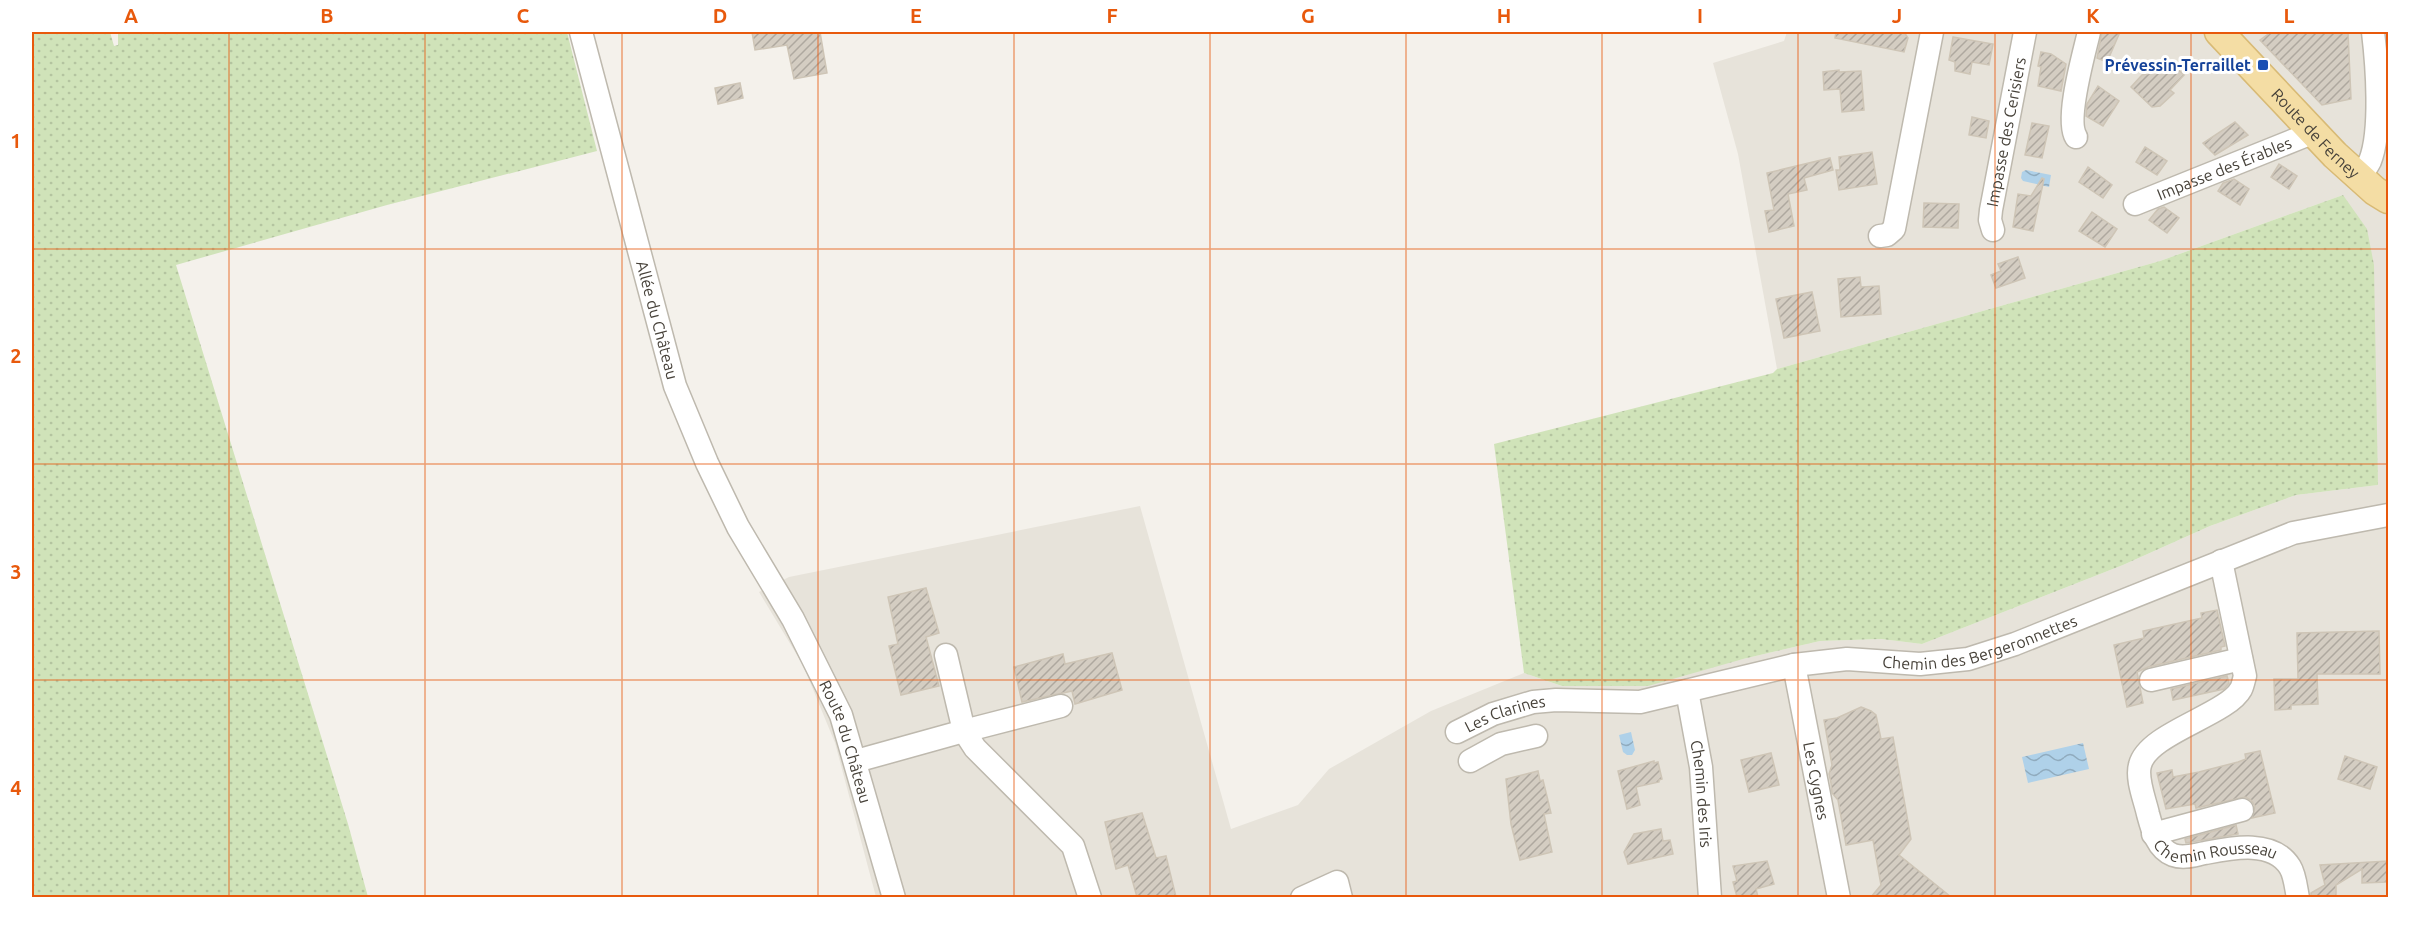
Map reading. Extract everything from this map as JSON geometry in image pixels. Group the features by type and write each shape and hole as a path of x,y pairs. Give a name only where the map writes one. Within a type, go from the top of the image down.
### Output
{"main road":[{"name":"Route de Ferney","path":"2219,33 2312,130 2360,177 2388,199"}],"street":[{"name":"Allée du Château","path":"581,32 675,386 712,474 738,527 778,593"},
{"path":"1880,236 1887,235 1894,229 1932,32"},
{"path":"1988,170 2014,32"},
{"name":"Impasse des Cerisiers","path":"1993,230 1990,220 1991,210 2025,32"},
{"path":"2076,137 2073,131 2073,115 2089,32"},
{"path":"2360,177 2370,162 2376,133 2373,32"},
{"name":"Impasse des Érables","path":"2135,204 2302,137 2312,130"},
{"name":"Chemin des Bergeronnettes","path":"1556,700 1640,702 1794,665 1848,659 1920,664 1968,659 2015,644 2293,533 2388,516"},
{"name":"Chemin Rousseau","path":"2221,561 2245,675 2241,689 2229,701 2176,731 2150,750 2140,764 2140,779 2153,834 2171,855 2182,858 2244,847 2263,848 2278,854 2290,867 2298,897"},
{"name":"Route du Château","path":"778,593 841,716 894,897"},
{"path":"945,655 964,731 975,748 1073,846 1090,897"},
{"path":"2151,680 2241,659"},
{"name":"Les Cygnes","path":"1794,665 1839,897"},
{"name":"Chemin des Iris","path":"1687,691 1701,767 1710,897"},
{"name":"Les Clarines","path":"1456,732 1493,714 1533,702 1556,700"},
{"path":"856,761 1061,706"},
{"path":"1470,760 1502,744 1536,736"},
{"path":"2153,834 2242,810"},
{"path":"1302,897 1337,882 1341,897"}],"shaded area":[{"path":"1787,32 2388,32 2388,897 876,897 835,743 803,665 759,592 789,577 1140,506 1231,829 1298,805 1329,769 1431,711 1524,673 1562,686 1743,659 1820,641 1881,639 1922,644 2123,565 2210,526 2296,495 2378,485 2343,195 2160,261 1777,369 1738,154 1713,63 1784,41"}],"green space":[{"path":"32,32 110,32 114,46 118,45 118,32 567,32 597,151 387,205 176,265 348,824 368,897 32,897"},
{"path":"2343,195 2367,229 2374,265 2378,485 2296,495 2210,526 2123,565 1922,644 1881,639 1820,641 1743,659 1648,686 1562,686 1524,673 1494,444 1773,373 1777,369 2160,261"}],"water":[{"path":"2026,170 2051,175 2049,187 2023,181 2022,172"},
{"path":"1631,732 1635,750 1632,755 1627,755 1623,752 1619,735"},
{"path":"2083,743 2089,769 2028,783 2022,757"}],"building":[{"path":"752,32 820,32 827,73 794,79 787,45 755,50"},
{"path":"1836,32 1904,32 1908,38 1904,52 1835,38"},
{"path":"2102,32 2120,32 2107,62 2097,58"},
{"path":"2271,32 2348,32 2351,99 2322,105 2260,40"},
{"path":"1953,37 1993,44 1989,65 1972,62 1970,74 1955,71 1955,62 1949,60"},
{"path":"2041,52 2051,54 2066,64 2061,91 2038,86"},
{"path":"2165,57 2184,75 2170,90 2174,93 2160,106 2152,107 2131,87 2142,75 2151,73"},
{"path":"1839,70 1839,72 1861,71 1864,110 1842,112 1840,89 1824,90 1823,72"},
{"path":"740,83 743,98 718,104 715,88"},
{"path":"2098,86 2119,101 2103,126 2086,116 2087,104"},
{"path":"1972,117 1989,121 1986,138 1969,135"},
{"path":"2235,122 2248,135 2215,155 2203,143"},
{"path":"2032,123 2049,126 2042,158 2025,155"},
{"path":"2145,147 2167,161 2157,175 2136,162"},
{"path":"1872,152 1877,184 1839,190 1836,170 1840,170 1839,157"},
{"path":"1830,158 1833,170 1804,178 1807,190 1788,194 1794,226 1769,232 1765,211 1774,210 1767,173"},
{"path":"2279,164 2297,176 2289,189 2271,177"},
{"path":"2088,167 2112,185 2103,198 2079,182"},
{"path":"2042,178 2044,179 2033,231 2013,227 2018,194 2031,196"},
{"path":"2234,179 2249,189 2240,205 2218,191 2223,183"},
{"path":"1924,203 1959,204 1958,228 1923,227"},
{"path":"2164,207 2179,218 2167,233 2149,220 2158,209"},
{"path":"2092,212 2117,229 2105,247 2079,231"},
{"path":"2018,257 2025,278 1996,288 1991,275 2001,271 1998,264"},
{"path":"1860,277 1861,287 1879,286 1881,314 1841,317 1838,279"},
{"path":"1812,292 1820,331 1784,338 1776,299"},
{"path":"926,588 939,633 926,637 939,686 901,695 889,646 898,644 888,597"},
{"path":"2217,610 2225,646 2221,647 2221,650 2148,667 2137,672 2143,703 2127,707 2114,645 2144,638 2143,631 2202,618 2201,613"},
{"path":"2379,631 2380,674 2317,674 2318,704 2291,705 2291,709 2275,710 2274,679 2298,679 2297,633"},
{"path":"1112,653 1122,690 1075,704 1072,691 1022,702 1014,667 1063,654 1065,664"},
{"path":"2227,676 2229,683 2224,689 2173,700 2171,689"},
{"path":"1861,707 1876,715 1881,739 1893,737 1911,839 1899,855 1951,897 1871,897 1881,885 1873,840 1846,845 1838,800 1832,793 1829,774 1832,765 1824,720 1837,718"},
{"path":"2260,751 2275,813 2252,818 2255,806 2245,797 2196,808 2195,804 2166,809 2157,773 2172,770 2173,777 2199,772 2238,762 2246,759 2245,754"},
{"path":"1771,753 1779,785 1749,792 1741,760"},
{"path":"2345,756 2377,767 2370,789 2338,779"},
{"path":"1654,761 1654,763 1658,762 1662,779 1659,782 1636,787 1640,805 1627,809 1618,771"},
{"path":"1538,771 1540,781 1543,780 1551,813 1544,814 1552,852 1520,860 1511,824 1506,779"},
{"path":"1142,813 1156,858 1166,856 1176,897 1137,897 1128,865 1116,869 1105,822"},
{"path":"2236,825 2238,834 2186,843 2185,839"},
{"path":"1661,829 1663,841 1670,840 1673,854 1628,864 1624,852 1634,834"},
{"path":"1767,861 1774,884 1756,889 1758,897 1737,897 1733,882 1737,881 1733,866"},
{"path":"2388,861 2388,882 2362,883 2362,869 2336,885 2336,897 2311,897 2311,893 2325,885 2320,865"}],"place":[{"name":"Prévessin-Terraillet","path":"2263,65"}]}
